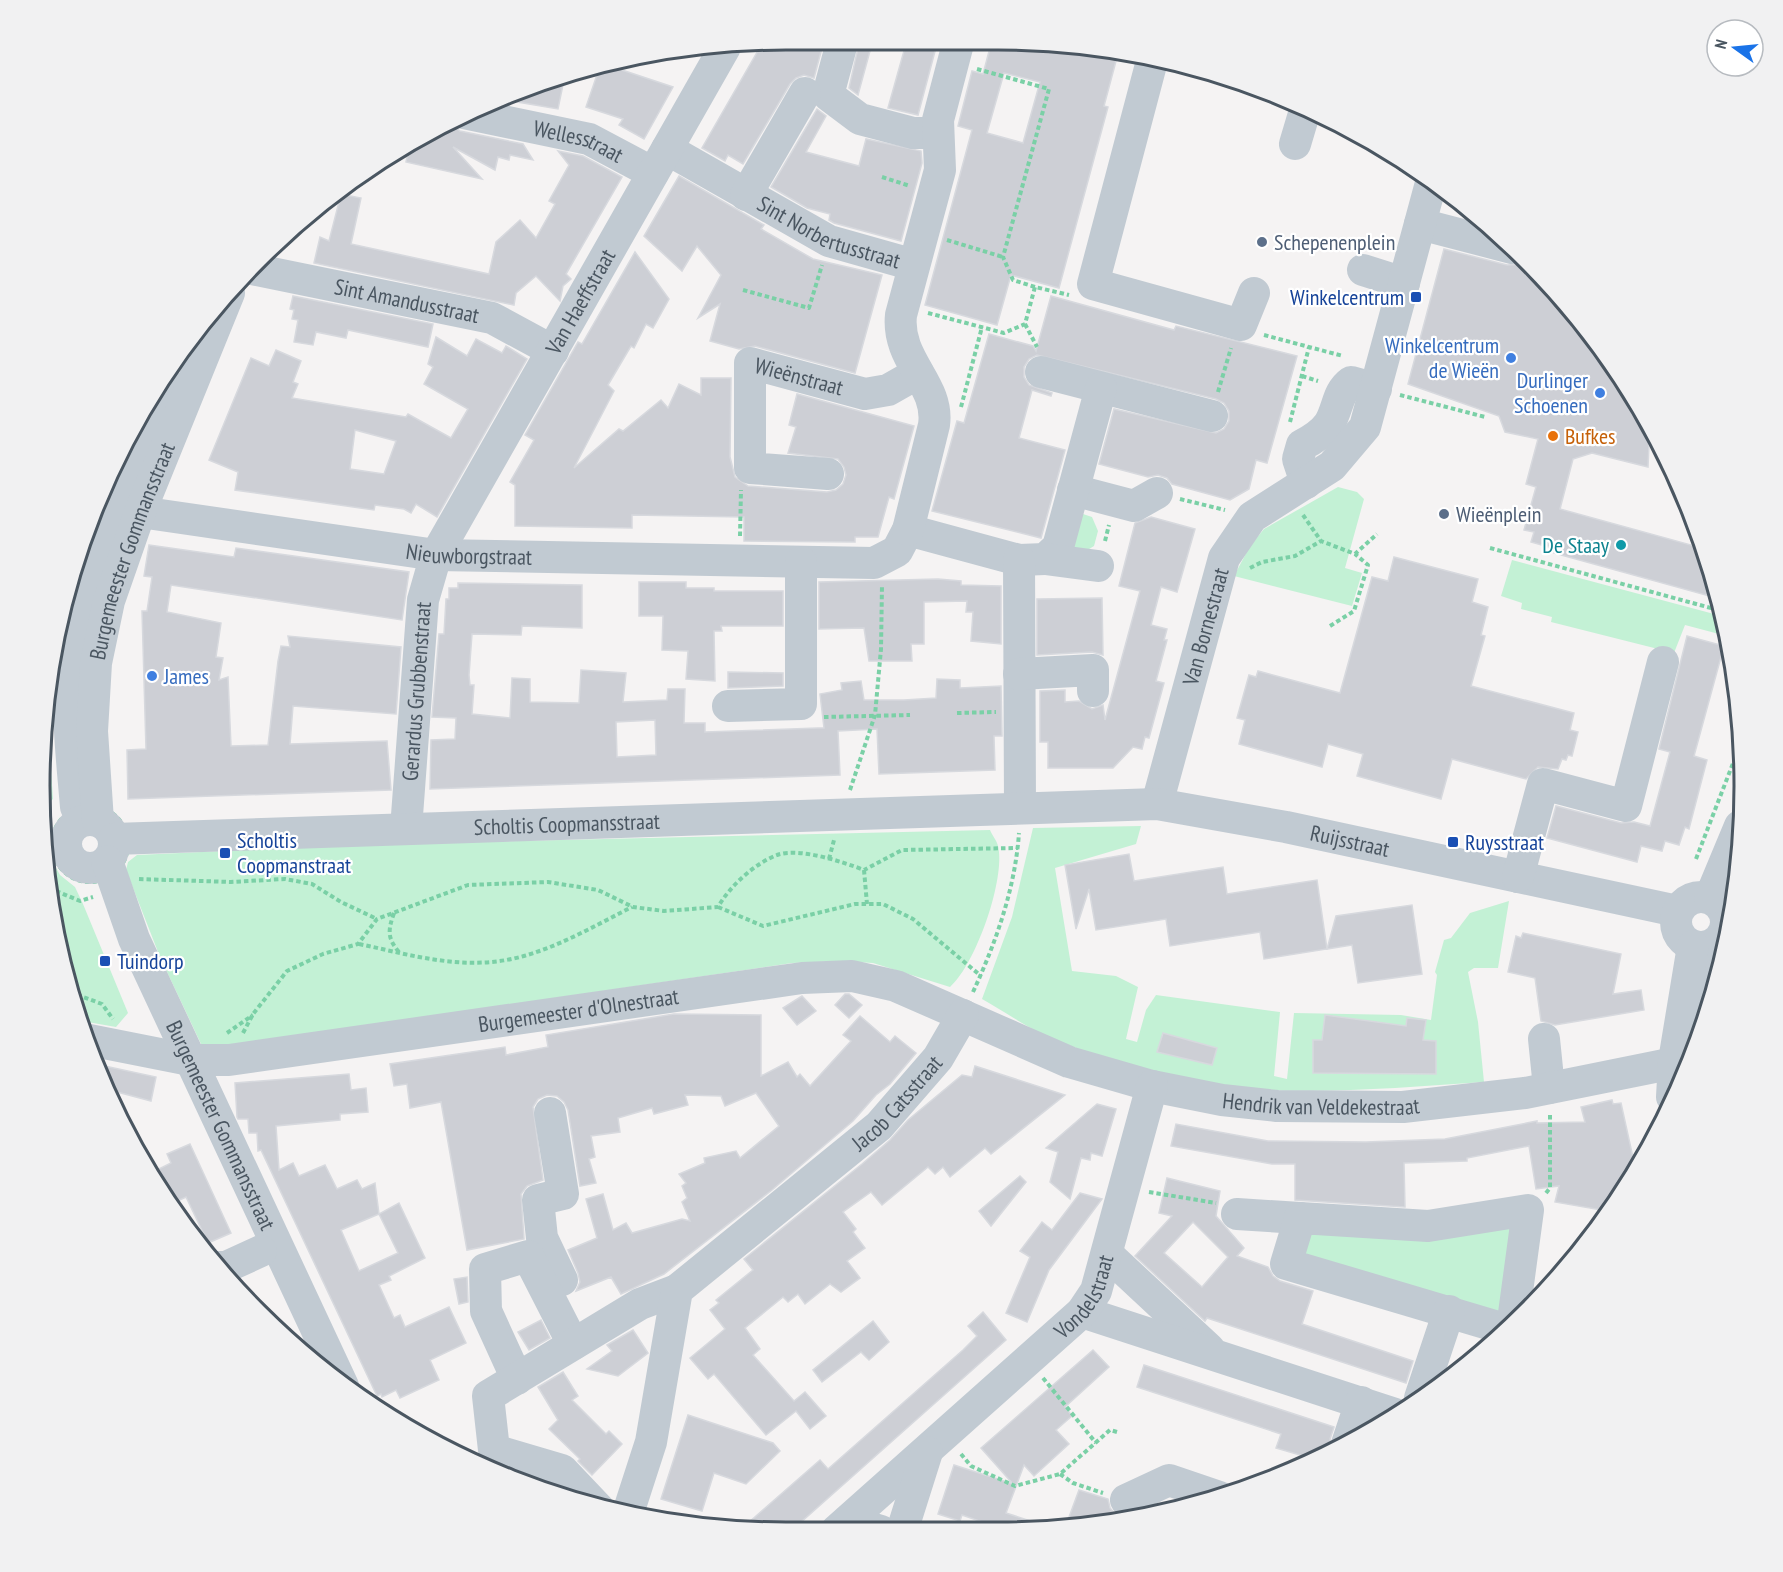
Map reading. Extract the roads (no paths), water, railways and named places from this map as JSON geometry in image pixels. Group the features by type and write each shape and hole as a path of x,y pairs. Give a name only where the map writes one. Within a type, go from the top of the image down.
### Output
{"street":[{"path":"840,50 828,95 860,119 913,133 937,133"},
{"name":"Van Haeffstraat","path":"436,555 722,53"},
{"path":"956,53 938,120 940,170 900,324 902,342 932,400 935,418 908,530 1032,560 1098,566"},
{"path":"1151,66 1093,284 1239,324 1254,293"},
{"name":"Sint Norbertusstraat","path":"746,195 805,93"},
{"name":"Wellesstraat","path":"480,116 589,140 660,161"},
{"path":"1295,144 1303,116"},
{"name":"Sint Norbertusstraat","path":"660,161 746,195 829,241 914,265"},
{"name":"Van Bornestraat","path":"1157,804 1224,558 1252,517 1332,466 1365,427 1429,191"},
{"path":"1420,224 1495,244"},
{"path":"1363,270 1404,283"},
{"name":"Sint Amandusstraat","path":"260,271 492,318 553,351"},
{"name":"Burgemeester Gommansstraat","path":"116,508 212,325"},
{"name":"Wieënstraat","path":"828,474 750,468 750,363 865,394 888,390 918,373"},
{"path":"1041,372 1212,416"},
{"path":"1032,560 1058,547 1101,388"},
{"name":"Burgemeester Gommansstraat","path":"154,408 116,508 109,601 96,663 92,731 90,852 122,952 180,1058 333,1366"},
{"path":"1072,490 1134,506 1157,493"},
{"name":"Nieuwborgstraat","path":"116,508 436,555 874,563 897,552 908,530"},
{"name":"Gerardus Grubbenstraat","path":"406,829 423,600 436,555"},
{"path":"1020,807 1019,674 1032,560"},
{"path":"728,706 801,704 801,562"},
{"path":"1518,877 1543,784 1626,806 1663,662"},
{"path":"1019,674 1093,670 1093,691"},
{"name":"Ruijsstraat","path":"1020,807 1157,804 1286,827 1518,877 1691,904"},
{"name":"Scholtis Coopmansstraat","path":"90,852 406,829 1020,807"},
{"path":"1714,939 1680,938 1676,930 1731,840"},
{"path":"1691,904 1722,912"},
{"path":"1709,972 1714,939"},
{"path":"1684,1051 1714,939"},
{"name":"Burgemeester d'Olnestraat","path":"96,1041 180,1058 229,1060 801,978 852,976 896,986 963,1015"},
{"name":"Hendrik van Veldekestraat","path":"963,1015 1069,1062 1152,1086 1222,1100 1302,1108 1403,1107 1525,1093 1680,1060"},
{"name":"Jacob Catsstraat","path":"585,1494 562,1470 510,1466 494,1450 488,1396 640,1304 677,1290 879,1126 939,1058 963,1015"},
{"path":"1544,1039 1549,1088"},
{"name":"Burgemeester Gommansstraat","path":"180,1058 261,1251 304,1343"},
{"name":"Vondelstraat","path":"847,1522 1082,1312 1096,1291 1152,1086"},
{"path":"550,1113 563,1194 538,1200 542,1238 580,1340"},
{"path":"1237,1214 1428,1226 1528,1210 1514,1310"},
{"path":"1300,1218 1286,1264 1497,1327"},
{"path":"228,1267 261,1251"},
{"path":"1107,1254 1217,1356"},
{"path":"517,1379 486,1311 485,1269 528,1256 580,1340"},
{"path":"630,1505 651,1443 677,1290"},
{"path":"1424,1385 1449,1311"},
{"path":"1082,1312 1386,1411"},
{"path":"1351,1432 1361,1402"},
{"path":"906,1522 937,1443"},
{"path":"1126,1500 1169,1480 1204,1492"}],"place":[{"name":"Schepenenplein","path":"1262,242"},
{"name":"Winkelcentrum","path":"1416,297"},
{"name":"Winkelcentrum de Wieën","path":"1511,358"},
{"name":"Durlinger Schoenen","path":"1600,393"},
{"name":"Bufkes","path":"1553,436"},
{"name":"Wieënplein","path":"1444,514"},
{"name":"De Staay","path":"1621,545"},
{"name":"James","path":"152,676"},
{"name":"Ruysstraat","path":"1453,842"},
{"name":"Scholtis Coopmanstraat","path":"225,853"},
{"name":"Tuindorp","path":"105,961"}]}
